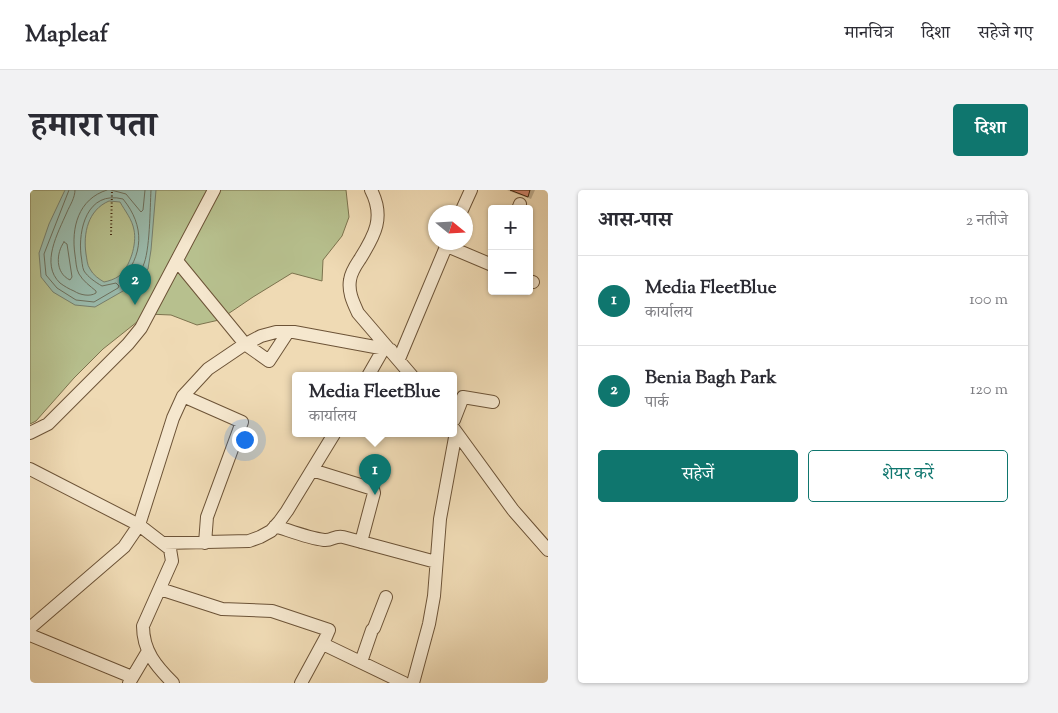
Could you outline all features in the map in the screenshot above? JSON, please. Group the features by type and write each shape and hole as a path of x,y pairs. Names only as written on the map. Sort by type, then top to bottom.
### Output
{"street":[{"path":"30,433 48,424 128,344 141,328 214,190"},
{"path":"371,190 376,199 377,227 371,242 352,272 349,290 358,313 408,372"},
{"path":"464,205 471,190"},
{"path":"372,372 391,352 445,250"},
{"path":"461,250 488,263"},
{"path":"177,261 245,344 269,360 288,332"},
{"path":"30,628 124,547 139,525 183,396 208,369 245,344 261,336 276,332 288,332 391,352"},
{"path":"183,396 242,422 207,517 205,543"},
{"path":"457,417 463,397 493,402"},
{"path":"457,431 514,510 548,550"},
{"path":"164,543 249,541 260,537 275,526 287,511 332,437"},
{"path":"413,683 429,624 444,491 452,437"},
{"path":"30,469 139,525 170,549 172,561 144,626 143,637 148,651 157,666 173,683"},
{"path":"312,470 373,489 374,493 361,542"},
{"path":"275,526 322,540 332,540 338,536 436,562"},
{"path":"160,589 222,609 265,610 329,630 301,683"},
{"path":"361,662 386,597"},
{"path":"30,635 130,680 148,651"},
{"path":"323,644 404,683"}],"path":[{"path":"111,235 112,190"}],"green space":[{"path":"30,190 346,190 349,217 342,236 323,260 322,281 292,273 219,320 197,325 171,315 147,314 103,349 36,421 30,424"}],"water":[{"path":"65,190 156,190 148,269 130,287 95,307 75,305 53,292 41,277 39,253 49,224","holes":["109,201 120,202 133,226 135,236 133,248 123,272 116,278 104,282 94,275 88,266 85,246 86,230 92,216 102,205"]}],"building":[{"path":"510,190 530,190 528,197"}],"place":[{"name":"Benia Bagh Park","path":"135,305"},
{"name":"Media FleetBlue","path":"375,495"}]}
